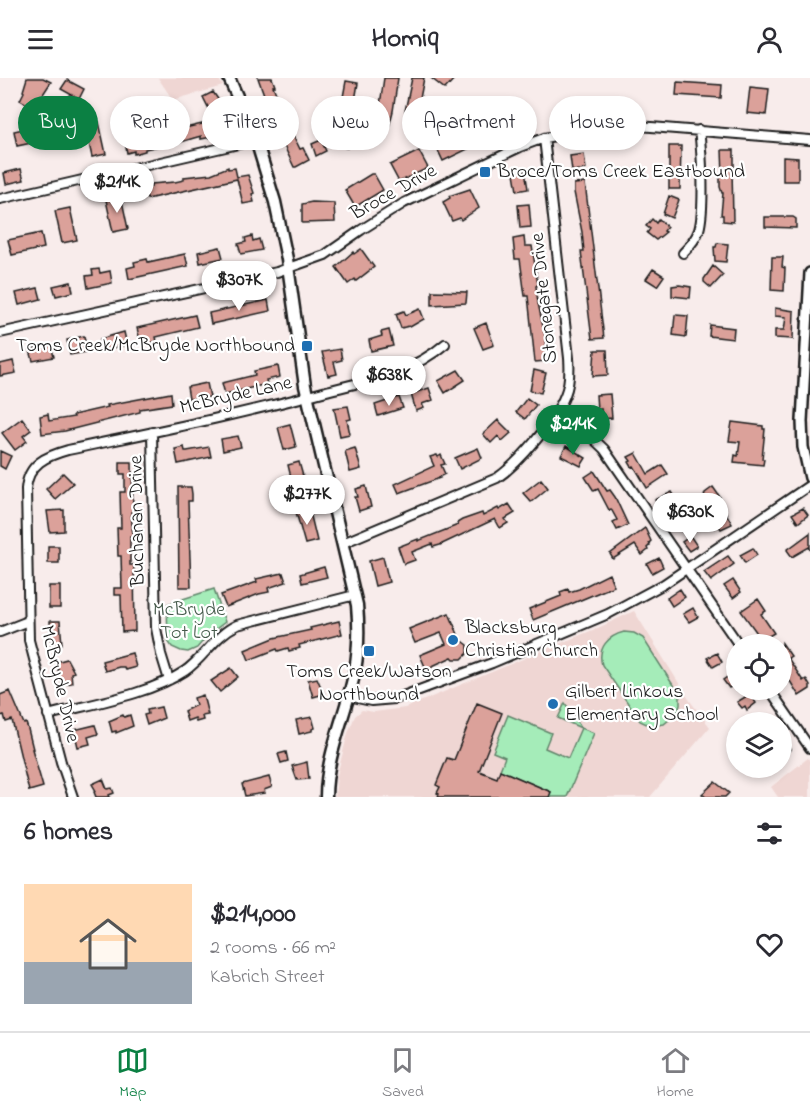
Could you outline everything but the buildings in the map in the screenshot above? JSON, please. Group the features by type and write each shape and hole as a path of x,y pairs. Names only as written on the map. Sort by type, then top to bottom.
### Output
{"main road":[{"path":"229,78 237,96"},
{"path":"259,150 276,202 308,397 355,595 358,623 358,650 330,762 326,797"}],"street":[{"name":"Broce Drive","path":"0,333 288,268 325,255 404,203 519,147 544,138 622,126 810,140"},
{"path":"683,253 696,238 700,228 699,130"},
{"name":"Stonegate Drive","path":"343,543 496,478 513,466 556,412 566,392 570,368 544,138"},
{"path":"0,199 213,150"},
{"path":"810,273 802,421 803,447 810,478"},
{"name":"McBryde Lane","path":"31,470 40,460 59,452 308,397 409,368 432,355 445,344"},
{"path":"556,412 583,429 604,448 731,634"},
{"name":"Buchanan Drive","path":"152,432 156,628 169,680"},
{"name":"McBryde Drive","path":"31,470 26,489 28,621 31,655 73,797"},
{"path":"348,696 371,701 387,700 429,688 618,609 687,569 810,485"},
{"path":"48,715 142,690 169,680 188,669 223,633 237,625 355,595"},
{"path":"0,632 28,621"},
{"path":"776,700 809,751"}],"shaded area":[{"path":"158,78 218,78 223,86 187,96 170,96"},
{"name":"Gilbert Linkous Elementary School","path":"634,611 690,701 710,727 650,797 335,797 337,775 348,733 355,716 362,710 374,712 405,708"},
{"path":"808,758 810,761 810,797 778,797 771,787 782,778 792,778 792,771"}],"green space":[{"name":"McBryde Tot Lot","path":"214,589 225,622 208,635 197,648 188,652 172,647 168,641 167,604"},
{"path":"624,632 634,633 643,638 680,696 677,713 664,724 651,726 640,721 602,665 601,653 605,644 613,636"},
{"path":"565,703 581,728 558,718"},
{"path":"508,715 551,733 545,748 568,758 581,728 594,733 567,797 549,797 551,792 500,770 505,757 493,752"}],"place":[{"name":"Broce/Toms Creek Eastbound","path":"485,172"},
{"name":"Toms Creek/McBryde Northbound","path":"307,346"},
{"name":"Blacksburg Christian Church","path":"453,640"},
{"name":"Toms Creek/Watson Northbound","path":"369,651"},
{"name":"Gilbert Linkous Elementary School","path":"553,704"}]}
